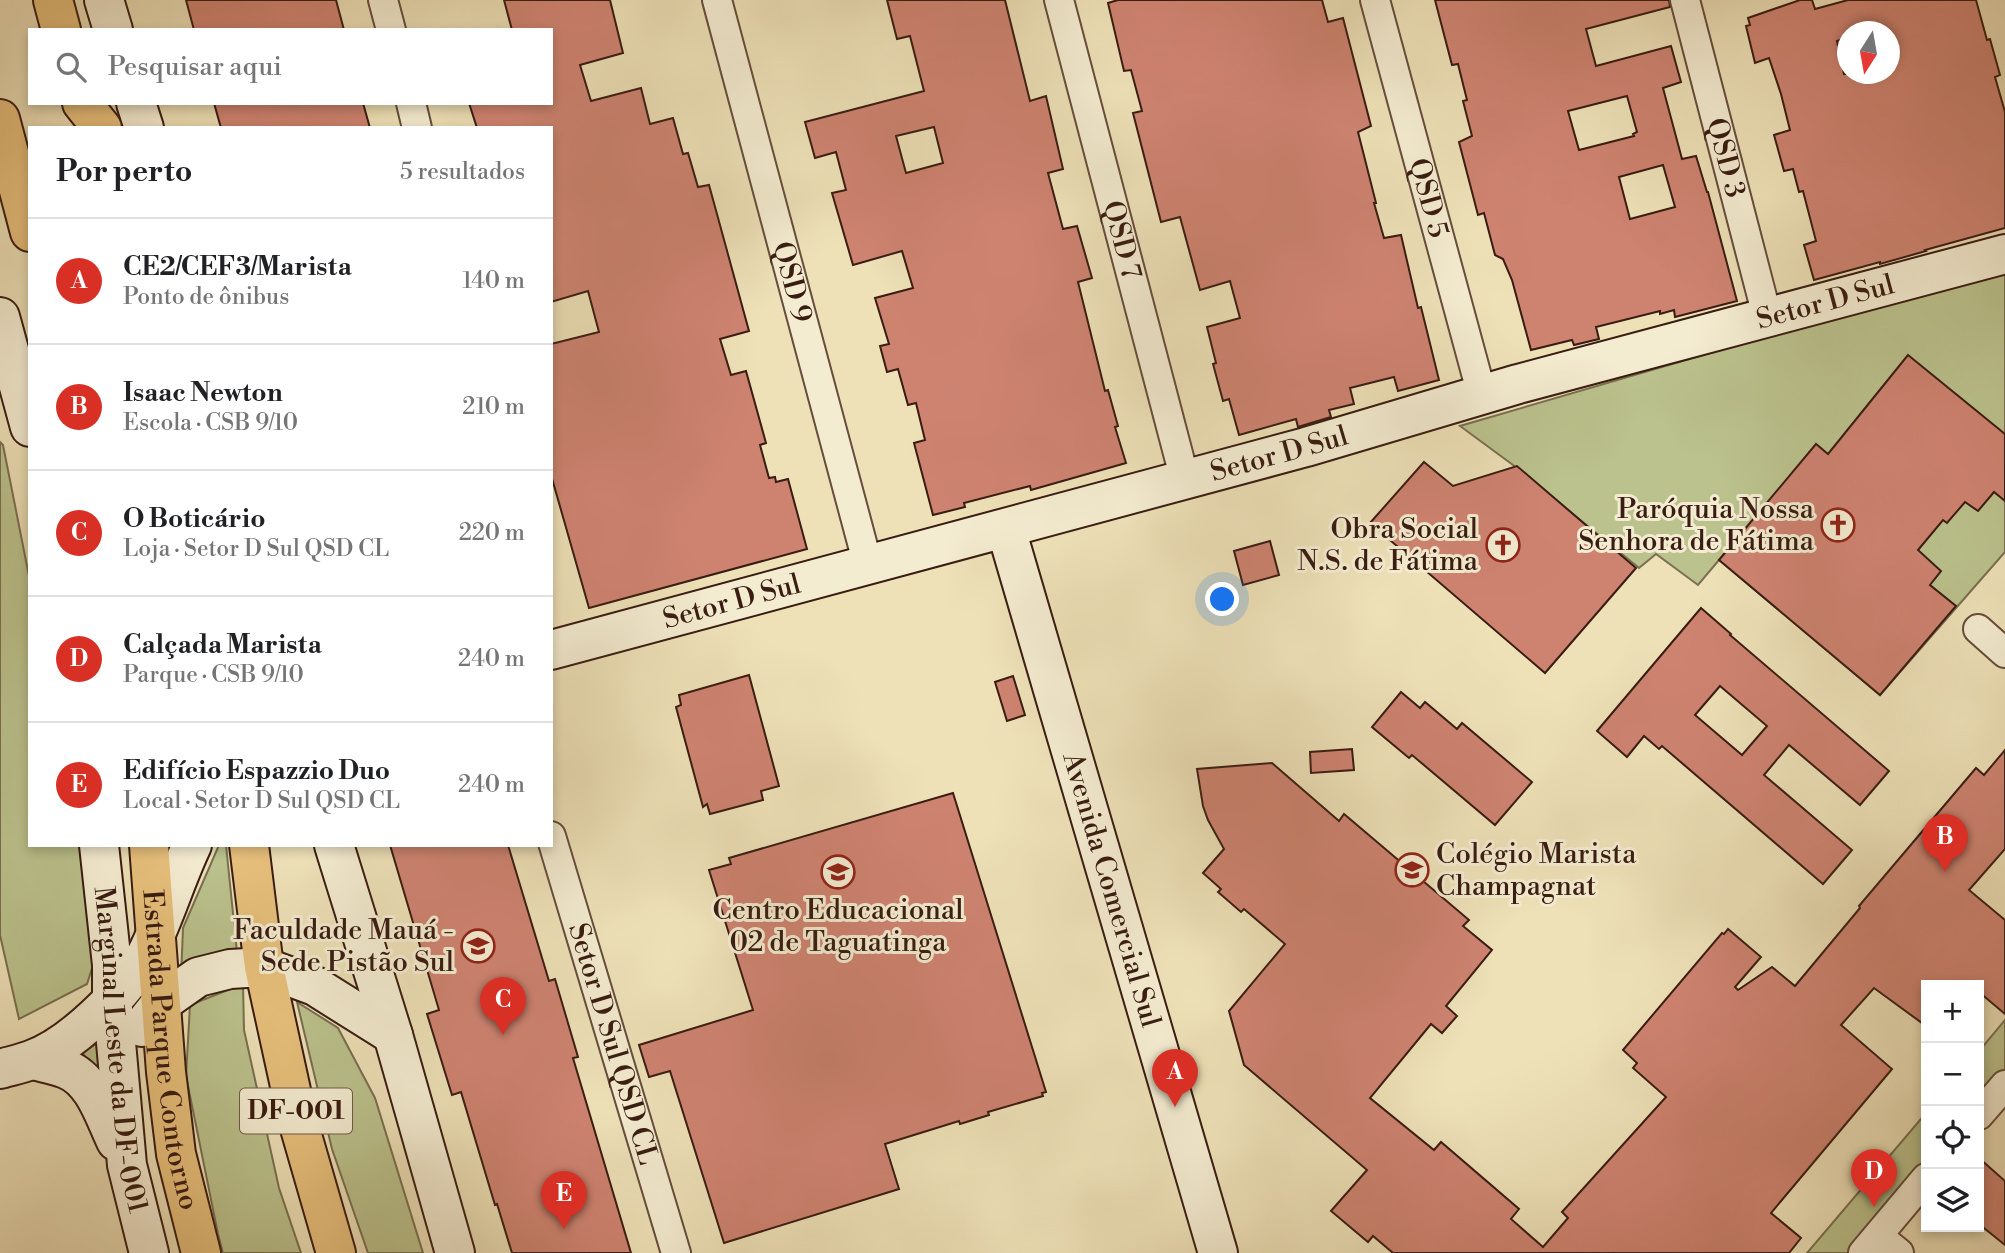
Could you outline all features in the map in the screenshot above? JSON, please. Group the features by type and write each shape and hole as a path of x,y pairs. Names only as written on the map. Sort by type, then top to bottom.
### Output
{"highway":[{"path":"53,0 60,28"},
{"path":"81,105 87,126"},
{"path":"83,105 100,126"},
{"path":"0,119 28,224"},
{"name":"Estrada Parque Contorno","path":"149,847 166,1072 176,1154 201,1253"},
{"name":"DF-001","path":"249,847 264,967 297,1118 336,1253"}],"main road":[{"path":"104,0 112,28"},
{"path":"137,105 143,126"},
{"name":"Setor D Sul","path":"553,647 1006,529 1767,316 2005,254"},
{"path":"0,317 18,409"},
{"name":"Avenida Comercial Sul","path":"1006,529 1218,1253"},
{"name":"Marginal Leste da DF-001","path":"99,847 127,1165 149,1253"},
{"path":"11,1058 74,1035 89,1023 112,981 165,847"},
{"path":"112,981 131,979 157,932 191,847"},
{"path":"335,847 393,1035 455,1253"},
{"path":"118,1062 161,1003 198,977 230,970 264,967 315,986 393,1035"},
{"path":"11,1058 68,1069 76,1074 98,1100 127,1165"}],"street":[{"path":"383,0 390,28"},
{"name":"QSD 9","path":"717,0 868,565"},
{"name":"QSD 7","path":"1059,0 1185,480"},
{"name":"QSD 5","path":"1375,0 1482,395"},
{"name":"QSD 3","path":"1685,0 1767,316"},
{"path":"411,105 417,126"},
{"path":"1978,629 2005,653"},
{"name":"Setor D Sul QSD CL","path":"553,843 676,1253"},
{"path":"1984,1109 2005,1085"},
{"path":"1880,1247 1921,1186"}],"green space":[{"path":"2005,267 2005,552 1880,695 1719,560 1698,585 1656,554 1639,568 1513,465 1460,426"},
{"path":"0,442 3,445 28,571 28,847 83,847 101,940 87,984 19,1019 0,935"},
{"path":"218,847 226,847 238,962 181,978 183,928"},
{"path":"243,984 244,1030 279,1188 301,1253 223,1253 218,1234 186,1076 190,1005"},
{"path":"297,1002 338,1028 375,1098 423,1253 368,1253 332,1149"},
{"path":"2005,1020 2005,1085 1984,1109 1984,1106 1984,1045"},
{"path":"107,1038 112,1101 82,1052"},
{"path":"1921,1119 1921,1184 1863,1253 1807,1253"}],"building":[{"path":"186,0 336,0 343,28 193,28"},
{"path":"504,0 610,0 623,53 580,65 591,101 641,88 650,124 673,118 683,154 688,153 698,187 709,185 749,331 720,339 731,375 746,371 766,443 760,445 769,478 775,477 776,482 788,479 807,549 589,608 553,482 553,344 599,332 588,291 553,301 553,126 476,126 470,105 553,105 553,28 511,28"},
{"path":"887,0 1005,0 1030,101 1046,96 1063,169 1048,173 1063,229 1077,226 1092,278 1078,282 1126,463 1031,490 1030,486 964,503 965,507 933,515 914,443 925,440 916,403 908,405 898,369 887,372 880,346 889,344 875,298 913,288 902,251 853,265 832,193 846,190 836,152 815,158 805,122 924,91 910,36 897,39","holes":["934,127 943,163 906,173 896,136"]},
{"path":"1118,0 1322,0 1328,22 1343,18 1371,126 1358,132 1374,203 1384,238 1401,235 1439,380 1398,391 1394,377 1350,388 1354,404 1329,410 1331,417 1298,427 1296,419 1239,435 1229,399 1223,401 1207,327 1240,318 1230,281 1200,290 1180,217 1161,222 1133,113 1142,111 1131,70 1124,71 1108,3"},
{"path":"1435,0 1669,0 1670,7 1586,29 1596,66 1671,46 1681,82 1663,88 1682,159 1696,156 1737,301 1675,317 1674,310 1660,314 1660,311 1596,327 1599,339 1574,345 1572,340 1531,350 1512,280 1503,259 1495,255 1484,213 1478,215 1459,142 1472,136 1463,101 1467,100 1458,64 1452,65","holes":["1627,96 1637,132 1634,136 1579,150 1568,111","1663,165 1675,207 1630,219 1619,177"]},
{"path":"1800,0 1812,0 1815,9 1848,0 1976,0 2000,75 1995,77 2005,112 2005,228 1814,280 1804,245 1816,241 1803,191 1799,192 1793,169 1784,171 1774,135 1790,130 1781,94 1769,58 1755,63 1746,26 1750,25 1748,18"},
{"path":"215,105 364,105 369,126 220,126"},
{"name":"Paróquia Nossa Senhora de Fátima","path":"1908,355 2005,434 2005,501 1994,492 1978,511 1965,502 1947,523 1943,520 1918,550 1941,571 1930,585 1956,606 1880,695 1719,560 1816,444 1828,454"},
{"name":"Obra Social N.S. de Fátima","path":"1424,462 1453,486 1517,466 1636,568 1545,673 1370,523"},
{"path":"1270,541 1279,575 1243,585 1234,551"},
{"path":"1701,608 1889,771 1860,805 1789,745 1764,775 1852,850 1823,884 1662,746 1659,749 1644,736 1627,757 1597,731","holes":["1720,686 1767,726 1742,755 1695,715"]},
{"path":"749,675 779,786 761,791 763,800 710,814 707,804 703,807 676,707 681,705 679,695"},
{"path":"1013,676 1025,715 1007,721 995,682"},
{"path":"1401,692 1420,708 1425,702 1457,729 1462,723 1532,782 1495,825 1412,755 1409,758 1372,727"},
{"path":"1352,749 1354,770 1311,773 1310,752"},
{"path":"2005,750 2005,849 1969,890 2005,920 2005,1014 1984,996 1984,980 1921,980 1921,1022 1874,988 1841,1025 1892,1069 1771,1213 1801,1238 1789,1253 1393,1253 1373,1236 1368,1242 1331,1211 1367,1170 1244,1065 1229,1011 1285,944 1244,909 1241,912 1218,892 1221,889 1203,873 1224,849 1203,806 1197,769 1272,763 1339,821 1344,814 1469,920 1463,926 1492,950 1446,1006 1457,1016 1442,1033 1431,1024 1370,1098 1434,1150 1441,1142 1519,1209 1511,1219 1543,1247 1568,1218 1562,1212 1666,1097 1633,1068 1637,1063 1623,1050 1722,933 1728,929 1761,957 1735,987 1738,990 1772,967 1795,986 1976,768 1984,775"},
{"path":"953,793 1046,1092 1042,1093 1043,1096 988,1112 989,1115 960,1124 959,1121 885,1144 899,1189 724,1243 670,1071 649,1077 639,1045 753,1010 709,870 731,864 729,858"},
{"path":"391,847 509,847 549,981 555,979 578,1057 573,1058 631,1253 512,1253 461,1092 452,1095 427,1014 439,1010"},
{"path":"1984,1162 2005,1181 2005,1245 1984,1228"}],"place":[{"name":"Paróquia Nossa Senhora de Fátima","path":"1838,525"},
{"name":"Obra Social N.S. de Fátima","path":"1503,545"},
{"name":"Colégio Marista Champagnat","path":"1412,870"},
{"name":"Centro Educacional 02 de Taguatinga","path":"838,872"},
{"name":"Isaac Newton","path":"1945,872"},
{"name":"Faculdade Mauá - Sede Pistão Sul","path":"478,946"},
{"name":"O Boticário","path":"503,1035"},
{"name":"CE2/CEF3/Marista","path":"1175,1107"},
{"name":"Calçada Marista","path":"1874,1207"},
{"name":"Edifício Espazzio Duo","path":"564,1229"}]}
